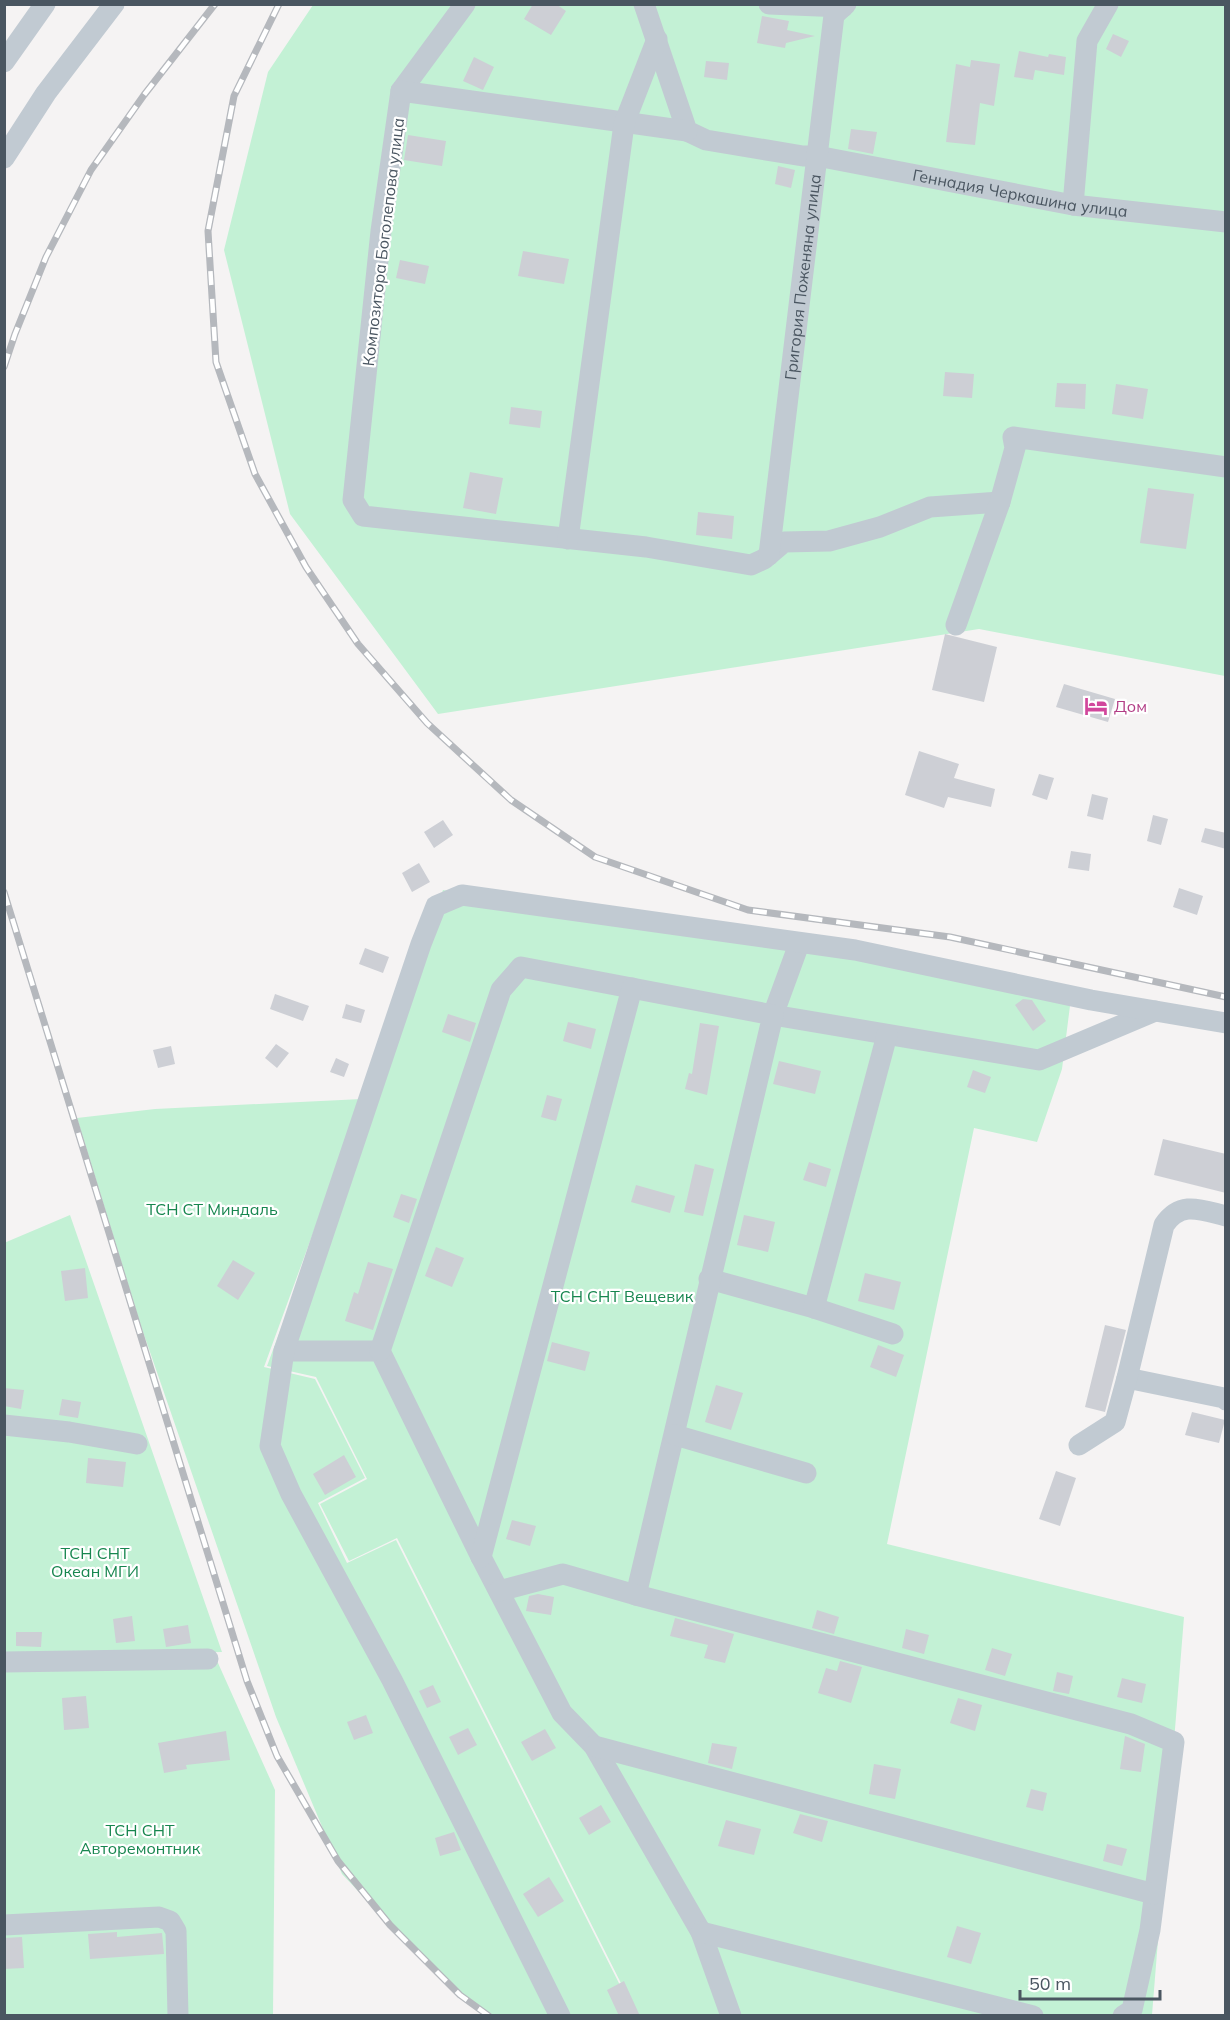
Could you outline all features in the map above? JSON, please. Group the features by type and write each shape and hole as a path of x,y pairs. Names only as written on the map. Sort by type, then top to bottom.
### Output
{"street":[{"path":"4,62 45,4"},
{"path":"4,158 46,93 114,4"},
{"name":"Композитора Боголепова улица","path":"465,4 401,91 381,231 353,500 363,516 567,538"},
{"path":"644,4 687,131"},
{"path":"769,4 844,6"},
{"path":"1073,205 1087,41 1108,4"},
{"name":"Григория Поженяна улица","path":"769,555 834,15 844,6"},
{"path":"657,39 624,124 567,538 646,547 751,565 769,555 784,542 829,541 880,527 930,507 1000,502"},
{"name":"Геннадия Черкашина улица","path":"401,91 687,131 706,140 803,156 817,156 1073,205 1226,222"},
{"path":"956,625 1000,502 1015,448 1013,437 1226,467"},
{"path":"560,2016 392,1680 291,1494 270,1446 284,1351 421,944 436,906 462,895 799,944 855,950 1091,1000 1226,1023"},
{"path":"636,1595 773,1015 799,944"},
{"path":"731,2016 701,1932 594,1746 562,1713 481,1557 380,1352 501,990 521,967 773,1015 1039,1060 1155,1011"},
{"path":"481,1557 632,988"},
{"path":"814,1308 887,1035"},
{"path":"1079,1445 1114,1422 1128,1378 1164,1225 1169,1217 1177,1211 1187,1209 1226,1216"},
{"path":"709,1279 814,1308 893,1334"},
{"path":"284,1351 380,1352"},
{"path":"1128,1378 1226,1400"},
{"path":"4,1425 69,1432 137,1444"},
{"path":"675,1436 806,1473"},
{"path":"499,1591 563,1574 1131,1724 1174,1742 1150,1930 1132,2010 1124,2016"},
{"path":"4,1662 208,1659"},
{"path":"594,1746 1154,1894"},
{"path":"4,1925 159,1917 170,1921 176,1930 178,2016"},
{"path":"701,1932 1033,2016"}],"green space":[{"path":"313,5 1225,5 1225,676 979,629 438,714 290,514 224,250 268,72"},
{"name":"ТСН СНТ Вещевик","path":"443,890 1072,990 1062,1069 1037,1142 974,1128 887,1544 1184,1617 1152,2015 637,2015 397,1538 349,1561 320,1504 367,1479 316,1377 267,1366"},
{"name":"ТСН СТ Миндаль","path":"362,1099 264,1367 315,1379 365,1478 318,1503 347,1563 396,1540 635,2015 484,2015 447,1985 342,1874 276,1717 141,1326 77,1118 155,1109"},
{"name":"ТСН СНТ Океан МГИ","path":"70,1215 222,1652 5,1656 4,1243"},
{"name":"ТСН СНТ Авторемонтник","path":"218,1663 275,1790 273,2015 5,2015 4,1667"}],"building":[{"path":"533,4 556,4 566,11 551,35 524,19"},
{"path":"762,16 789,21 787,30 815,36 786,43 785,48 757,43"},
{"path":"1113,34 1129,41 1121,57 1106,49"},
{"path":"1019,51 1048,57 1049,54 1066,57 1064,75 1035,70 1033,80 1014,77"},
{"path":"474,57 494,67 483,90 463,81"},
{"path":"971,60 1000,64 994,106 980,103 975,145 946,142 956,64 970,67"},
{"path":"706,61 729,63 727,80 704,77"},
{"path":"851,129 877,132 873,154 848,149"},
{"path":"408,135 446,141 442,166 404,160"},
{"path":"778,166 795,170 791,188 775,184"},
{"path":"523,251 569,259 564,284 518,276"},
{"path":"400,260 429,266 425,284 396,278"},
{"path":"945,372 974,374 972,398 943,396"},
{"path":"1057,383 1086,384 1085,409 1055,407"},
{"path":"1116,384 1148,389 1143,419 1112,414"},
{"path":"511,407 542,411 540,428 509,424"},
{"path":"470,472 503,478 496,514 463,508"},
{"path":"1148,488 1194,494 1186,549 1140,543"},
{"path":"698,512 734,516 732,539 696,535"},
{"path":"945,634 997,647 984,702 932,690"},
{"path":"1064,684 1115,699 1108,722 1056,707"},
{"path":"919,751 959,764 954,778 995,789 991,807 948,797 944,808 905,795"},
{"path":"1039,774 1054,778 1047,800 1032,795"},
{"path":"1092,794 1108,798 1103,820 1087,816"},
{"path":"1153,815 1168,819 1161,845 1147,841"},
{"path":"443,820 453,835 434,848 424,832"},
{"path":"1205,828 1226,833 1226,849 1201,842"},
{"path":"1071,851 1091,854 1089,871 1068,868"},
{"path":"419,863 430,882 412,892 402,873"},
{"path":"1179,888 1203,896 1197,915 1173,907"},
{"path":"365,948 389,957 383,973 359,964"},
{"path":"275,994 309,1006 303,1021 270,1009"},
{"path":"1023,999 1032,1000 1046,1021 1033,1031 1015,1005"},
{"path":"346,1004 365,1010 361,1023 342,1018"},
{"path":"448,1014 476,1023 470,1042 442,1032"},
{"path":"568,1022 596,1029 591,1049 563,1041"},
{"path":"700,1023 719,1026 707,1095 685,1089 689,1073 692,1074"},
{"path":"276,1044 289,1053 277,1068 265,1058"},
{"path":"171,1046 175,1064 158,1068 153,1050"},
{"path":"336,1058 349,1064 344,1077 330,1072"},
{"path":"779,1061 821,1071 815,1094 773,1084"},
{"path":"973,1070 991,1077 985,1093 967,1087"},
{"path":"547,1095 562,1099 556,1121 541,1117"},
{"path":"1163,1139 1226,1154 1226,1193 1154,1175"},
{"path":"809,1162 831,1169 826,1187 803,1180"},
{"path":"695,1164 714,1169 703,1216 684,1212"},
{"path":"636,1185 675,1196 670,1213 631,1202"},
{"path":"401,1194 417,1199 409,1223 393,1217"},
{"path":"744,1215 775,1222 768,1252 737,1245"},
{"path":"436,1247 464,1258 452,1287 425,1276"},
{"path":"233,1260 255,1273 238,1300 217,1286"},
{"path":"368,1262 393,1269 373,1330 345,1321 354,1292 358,1294"},
{"path":"85,1268 88,1298 65,1301 61,1271"},
{"path":"865,1273 901,1282 894,1310 858,1301"},
{"path":"1105,1325 1126,1330 1105,1412 1085,1407"},
{"path":"552,1342 590,1352 585,1371 547,1361"},
{"path":"878,1345 904,1355 896,1377 870,1367"},
{"path":"716,1385 743,1393 731,1430 705,1422"},
{"path":"4,1388 24,1390 21,1409 4,1406"},
{"path":"62,1399 81,1402 78,1418 59,1415"},
{"path":"1192,1412 1225,1420 1219,1443 1185,1435"},
{"path":"344,1455 356,1477 325,1495 313,1474"},
{"path":"88,1458 126,1462 123,1487 86,1483"},
{"path":"1056,1471 1076,1478 1060,1526 1039,1519"},
{"path":"512,1520 536,1526 530,1546 506,1539"},
{"path":"538,1594 554,1597 551,1615 526,1611 529,1596"},
{"path":"817,1610 839,1617 834,1634 812,1628"},
{"path":"132,1616 135,1641 116,1643 113,1619"},
{"path":"675,1618 734,1634 725,1663 704,1658 708,1645 670,1636"},
{"path":"188,1625 191,1643 166,1647 163,1629"},
{"path":"906,1629 929,1635 924,1654 902,1648"},
{"path":"16,1632 42,1632 41,1647 16,1646"},
{"path":"992,1648 1012,1654 1005,1676 985,1670"},
{"path":"840,1661 862,1667 851,1703 818,1693 826,1668 837,1671"},
{"path":"1057,1672 1073,1676 1069,1694 1053,1691"},
{"path":"1122,1678 1146,1684 1142,1703 1117,1697"},
{"path":"433,1685 441,1702 427,1708 419,1691"},
{"path":"86,1696 89,1728 64,1730 62,1698"},
{"path":"958,1698 982,1705 975,1731 950,1723"},
{"path":"366,1715 373,1733 354,1740 347,1722"},
{"path":"468,1728 477,1745 458,1755 449,1737"},
{"path":"545,1729 556,1748 532,1761 521,1742"},
{"path":"226,1731 230,1760 186,1765 187,1769 164,1773 158,1743"},
{"path":"1125,1736 1145,1744 1141,1772 1120,1769"},
{"path":"712,1743 737,1747 732,1769 708,1763"},
{"path":"874,1764 901,1769 895,1799 869,1794"},
{"path":"1031,1789 1047,1793 1043,1811 1026,1807"},
{"path":"601,1805 611,1822 589,1835 579,1818"},
{"path":"800,1814 828,1821 822,1842 793,1833"},
{"path":"726,1820 761,1829 754,1855 718,1846"},
{"path":"454,1832 461,1850 440,1856 435,1838"},
{"path":"1107,1844 1127,1849 1122,1866 1103,1861"},
{"path":"549,1877 564,1901 538,1917 523,1894"},
{"path":"957,1926 981,1933 971,1964 947,1957"},
{"path":"117,1932 117,1937 162,1933 164,1954 90,1959 88,1934"},
{"path":"22,1937 24,1968 4,1969 4,1938"},
{"path":"624,1981 640,2016 619,2016 607,1990"}],"railway":[{"path":"4,367 46,257 91,170 144,95 215,4"},
{"path":"279,4 234,96 208,231 216,362 255,474 306,567 358,644 427,723 511,800 595,857 748,910 950,937 1226,997"},
{"path":"4,892 247,1681 277,1756 338,1861 390,1925 460,1995 489,2016"}],"place":[{"name":"Дом","path":"1096,706"}]}
